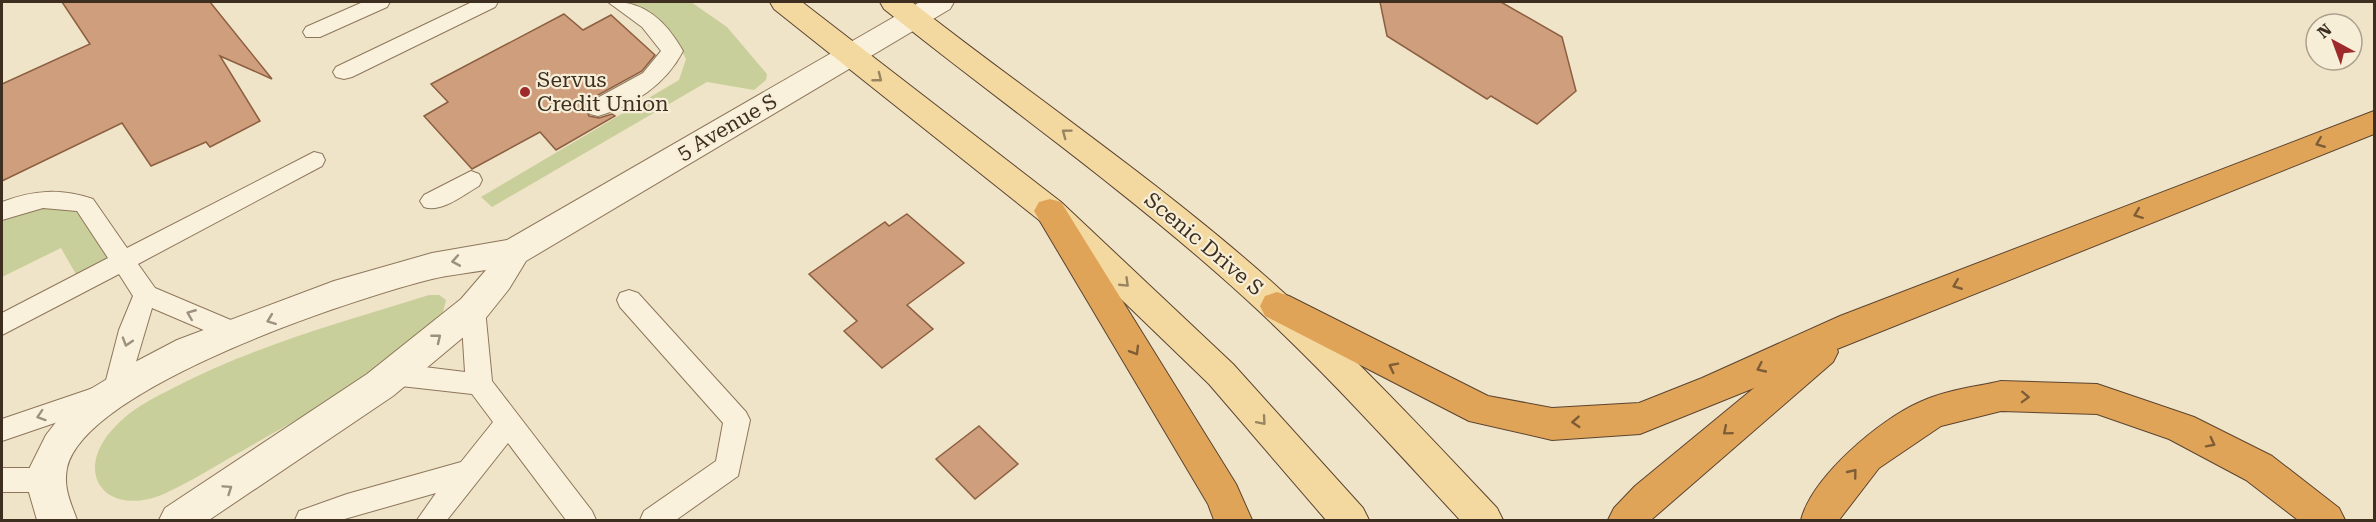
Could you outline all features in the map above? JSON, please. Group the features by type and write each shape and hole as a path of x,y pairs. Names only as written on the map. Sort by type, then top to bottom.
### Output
{"highway":[{"path":"1277,306 1482,410 1552,424 1640,418 1715,389 1852,326 2374,122"},
{"path":"1050,211 1223,496 1233,520"},
{"path":"1627,520 1648,498 1852,326"},
{"path":"1820,520 1823,511 1866,457 1931,413 2001,396 2097,399 2181,428 2259,468 2326,520"}],"main road":[{"path":"784,2 1050,211 1221,374 1350,520"},
{"name":"Scenic Drive S","path":"916,7 1277,306 1484,520"}],"street":[{"name":"5 Avenue S","path":"514,252 849,55 916,7"},
{"path":"178,520 261,467 392,374 473,309 497,280 514,252"},
{"path":"57,520 53,514 48,480 49,467 72,427 87,410 116,391 189,350 334,295 432,266 514,252"}],"lane":[{"path":"313,32 351,7 380,2"},
{"path":"344,72 488,2"},
{"path":"598,108 650,80 667,64 672,51 666,39 651,24 618,2"},
{"path":"2,325 314,160"},
{"path":"432,201 471,180"},
{"path":"2,211 52,197 85,205 146,295 237,333"},
{"path":"2,430 116,391 124,352 135,318 146,295"},
{"path":"629,300 738,420 728,468 654,520"},
{"path":"473,309 479,384 582,520"},
{"path":"392,374 479,384"},
{"path":"431,520 508,423"},
{"path":"309,520 347,506 468,472"},
{"path":"2,480 48,480"}],"green space":[{"path":"621,2 691,2 727,27 767,74 766,80 754,90 707,82 492,207 481,197 679,80 686,59 681,50 659,25"},
{"path":"69,199 122,260 81,283 61,248 2,277 2,211 27,202"},
{"path":"429,295 439,295 446,300 443,312 361,379 293,422 166,493 144,500 125,500 110,495 100,485 95,472 97,456 106,438 123,419 147,402 203,373 266,347"}],"building":[{"path":"62,2 210,2 272,79 220,56 260,121 210,147 206,142 151,166 122,123 2,181 2,84 90,44"},
{"path":"1380,2 1501,2 1562,37 1576,91 1537,124 1491,96 1487,99 1387,36"},
{"name":"Servus Credit Union","path":"564,14 583,30 611,15 655,55 642,71 589,100 585,107 589,116 599,118 612,114 615,116 556,150 540,132 472,169 424,116 448,102 431,84"},
{"path":"907,214 964,263 907,305 933,329 882,368 844,331 857,321 809,274 885,222 889,226"},
{"path":"979,426 1018,464 975,499 936,459"}],"place":[{"name":"Servus Credit Union","path":"525,92"}]}
